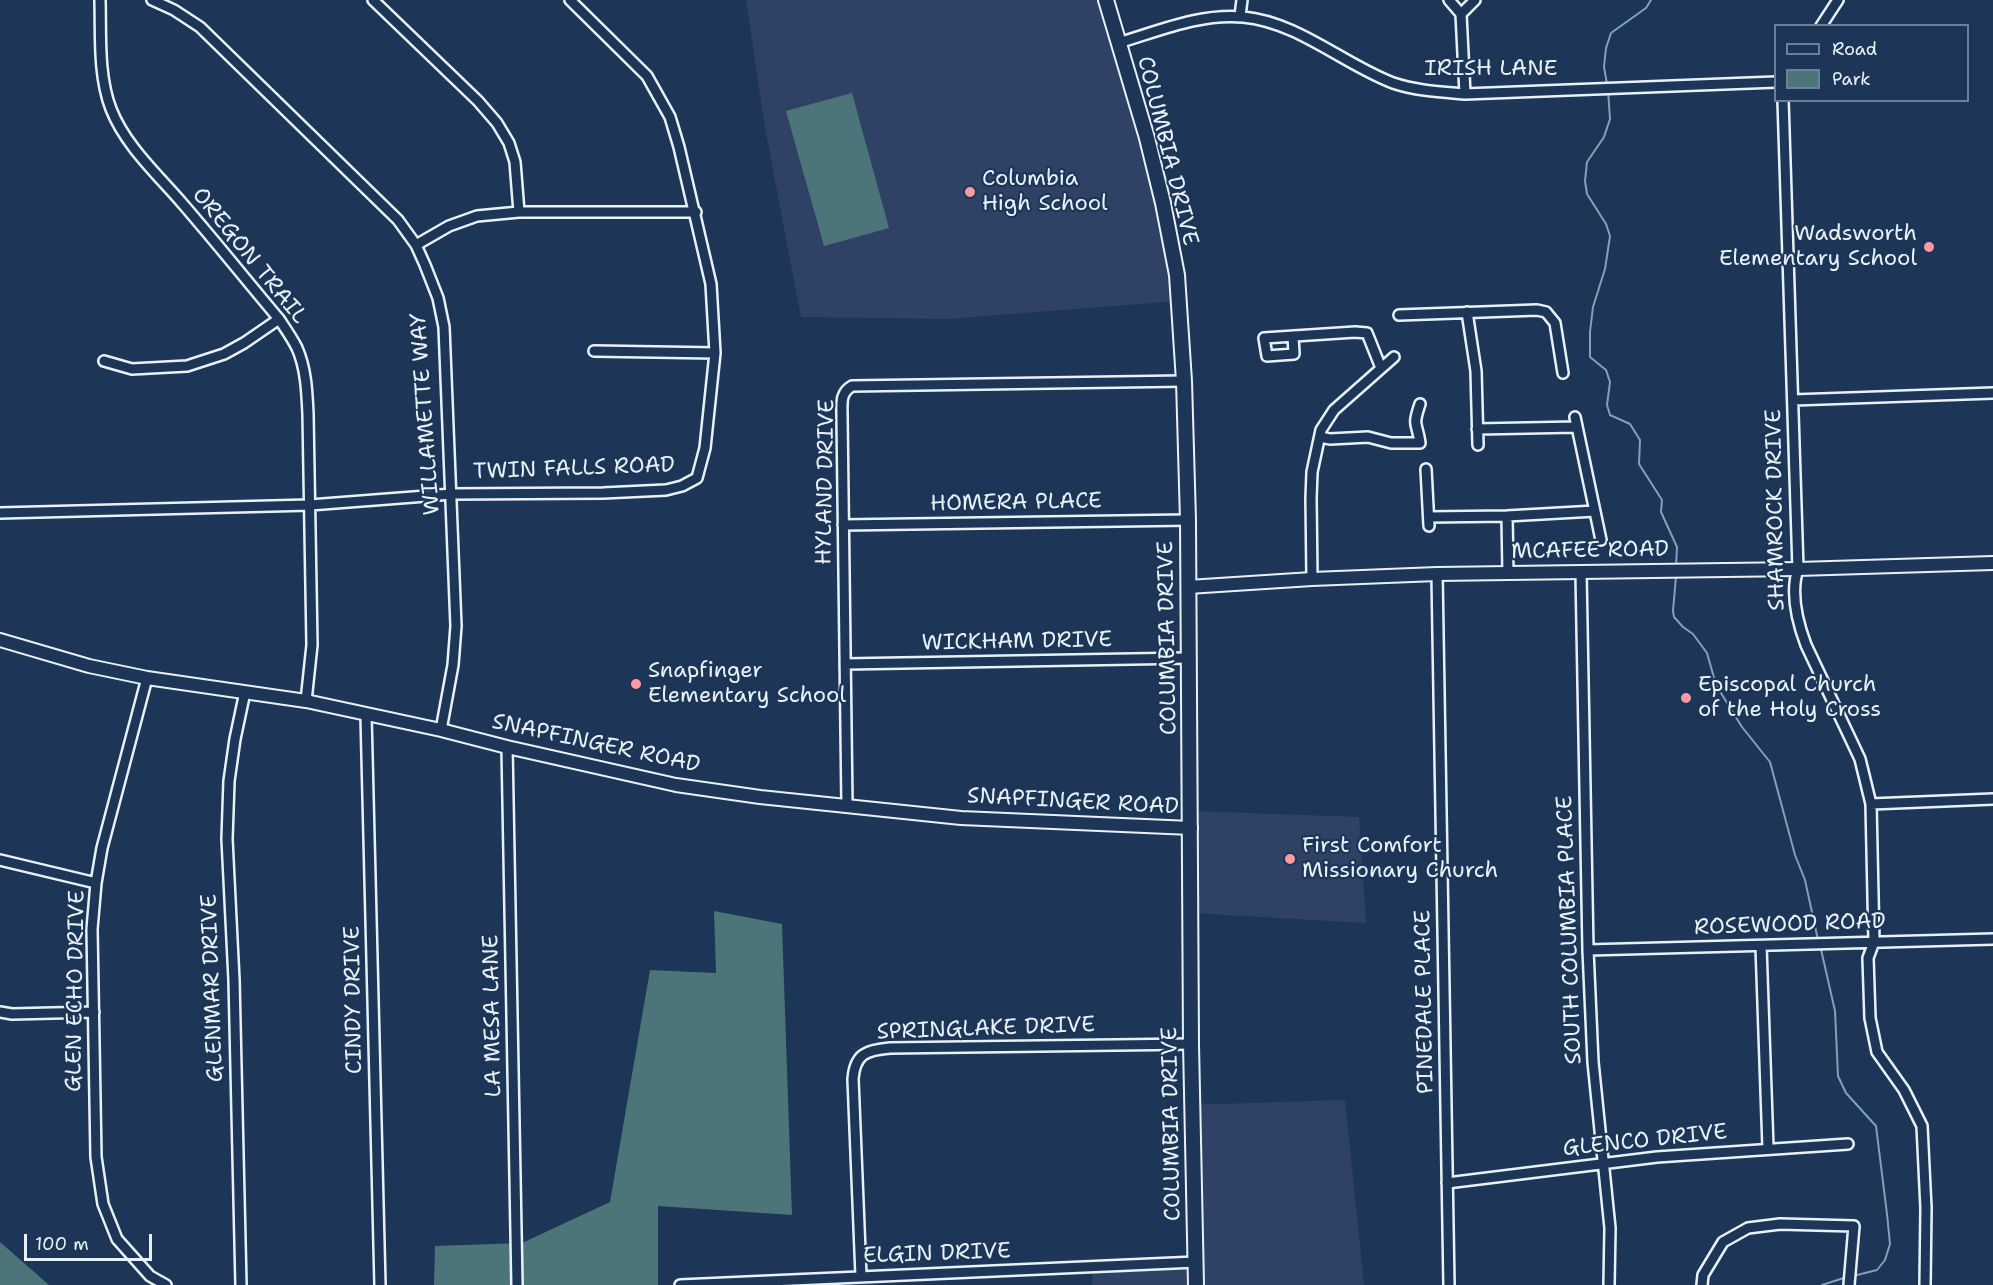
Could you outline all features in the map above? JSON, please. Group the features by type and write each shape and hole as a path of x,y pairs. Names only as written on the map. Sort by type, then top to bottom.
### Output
{"main road":[{"name":"COLUMBIA DRIVE","path":"1106,0 1147,138 1163,202 1177,275 1184,381 1188,520 1191,1044 1197,1285"}],"street":[{"name":"OREGON TRAIL","path":"100,0 101,52 105,87 119,126 148,164 279,319 296,346 304,370 308,414 312,645 306,701"},
{"name":"WILLAMETTE WAY","path":"152,0 174,10 200,27 398,220 416,245 438,298 444,327 456,626 453,665 441,730"},
{"path":"373,0 478,101 497,123 509,143 516,162 519,212"},
{"name":"TWIN FALLS ROAD","path":"0,513 310,505 452,494 603,493 666,490 682,486 697,478 702,461 715,353 711,284 680,147 670,117 647,76 570,0"},
{"path":"1240,16 1242,0"},
{"path":"1449,0 1461,14 1465,94"},
{"path":"1461,14 1475,0"},
{"path":"1822,24 1835,1"},
{"name":"IRISH LANE","path":"1118,43 1192,20 1217,16 1240,16 1255,18 1290,30 1392,82 1412,88 1465,94 1774,82"},
{"name":"SHAMROCK DRIVE","path":"1783,102 1798,569 1794,582 1798,626 1860,759 1871,804 1874,942 1868,958 1870,1018 1877,1052 1904,1090 1922,1126 1926,1208 1925,1285"},
{"path":"416,245 449,226 477,216 519,212 696,212"},
{"path":"1399,315 1537,310 1546,312 1555,322 1563,373"},
{"path":"1467,312 1476,371 1478,445"},
{"path":"104,361 132,369 186,366 224,354 279,319"},
{"path":"1293,336 1367,333 1382,368"},
{"path":"594,351 715,353"},
{"path":"1312,579 1312,472 1321,430 1334,410 1394,357"},
{"name":"HYLAND DRIVE","path":"847,806 842,396 846,389 852,386 1184,381"},
{"path":"1793,400 1993,393"},
{"path":"1320,437 1330,439 1368,437 1391,443 1420,443 1415,427 1420,404"},
{"path":"1477,429 1576,422 1601,540"},
{"path":"1426,469 1429,521 1595,511"},
{"path":"1507,516 1508,573"},
{"name":"HOMERA PLACE","path":"843,525 1188,520"},
{"name":"MCAFEE ROAD","path":"1188,587 1437,574 1798,569 1993,563"},
{"name":"SOUTH COLUMBIA PLACE","path":"1581,573 1588,950 1593,1062 1610,1228 1610,1285"},
{"name":"PINEDALE PLACE","path":"1437,574 1449,1285"},
{"name":"SNAPFINGER ROAD","path":"0,640 89,666 147,678 306,701 676,785 760,797 961,818 1191,828"},
{"name":"WICKHAM DRIVE","path":"845,664 1190,658"},
{"name":"GLEN ECHO DRIVE","path":"147,678 105,838 96,883 92,928 96,1157 103,1204 117,1239 150,1276 166,1285"},
{"name":"GLENMAR DRIVE","path":"241,1285 234,980 227,838 229,781 234,738 245,692"},
{"name":"CINDY DRIVE","path":"366,715 380,1285"},
{"name":"LA MESA LANE","path":"507,747 517,1285"},
{"path":"1871,804 1993,799"},
{"path":"0,860 96,883"},
{"name":"ROSEWOOD ROAD","path":"1588,950 1993,939"},
{"path":"1761,946 1768,1148"},
{"path":"0,1012 12,1014 94,1012"},
{"name":"SPRINGLAKE DRIVE","path":"861,1276 853,1079 857,1061 866,1052 890,1048 1191,1044"},
{"name":"GLENCO DRIVE","path":"1447,1183 1605,1163 1768,1148 1848,1144"},
{"path":"1702,1285 1703,1275 1723,1242 1748,1228 1780,1224 1854,1226 1849,1285"},
{"name":"ELGIN DRIVE","path":"680,1285 1196,1262"}],"shaded area":[{"name":"Columbia High School","path":"746,0 1114,0 1155,135 1178,301 948,319 801,317 765,128"},
{"path":"1191,811 1359,817 1366,923 1191,913"},
{"path":"1345,1100 1364,1285 1092,1285 1094,1261 1194,1258 1188,1105"}],"green space":[{"path":"852,93 889,228 824,246 786,111"},
{"path":"714,911 782,924 792,1215 658,1206 658,1285 434,1285 435,1246 522,1243 610,1202 650,970 716,973"},
{"path":"0,1242 49,1285 0,1285"}],"waterway":[{"path":"1607,84 1604,67 1606,48 1611,33 1646,8 1651,0"},
{"path":"1608,90 1610,119 1604,137 1587,162 1585,181 1587,194 1606,224 1610,236 1605,269 1593,307 1590,357 1606,370 1610,382 1607,405 1610,415 1630,424 1640,440 1639,464 1662,500 1661,512 1677,547 1676,567"},
{"path":"1676,576 1674,617 1693,634 1707,653 1716,685 1742,727 1770,762 1795,855 1805,880 1818,940"},
{"path":"1820,945 1835,1011 1838,1076 1846,1093 1876,1126 1890,1244 1885,1260 1877,1270 1853,1276"},
{"path":"1822,1285 1847,1277"}],"place":[{"name":"Columbia High School","path":"970,192"},
{"name":"Wadsworth Elementary School","path":"1929,247"},
{"name":"Snapfinger Elementary School","path":"636,684"},
{"name":"Episcopal Church of the Holy Cross","path":"1686,698"},
{"name":"First Comfort Missionary Church","path":"1290,859"}]}
